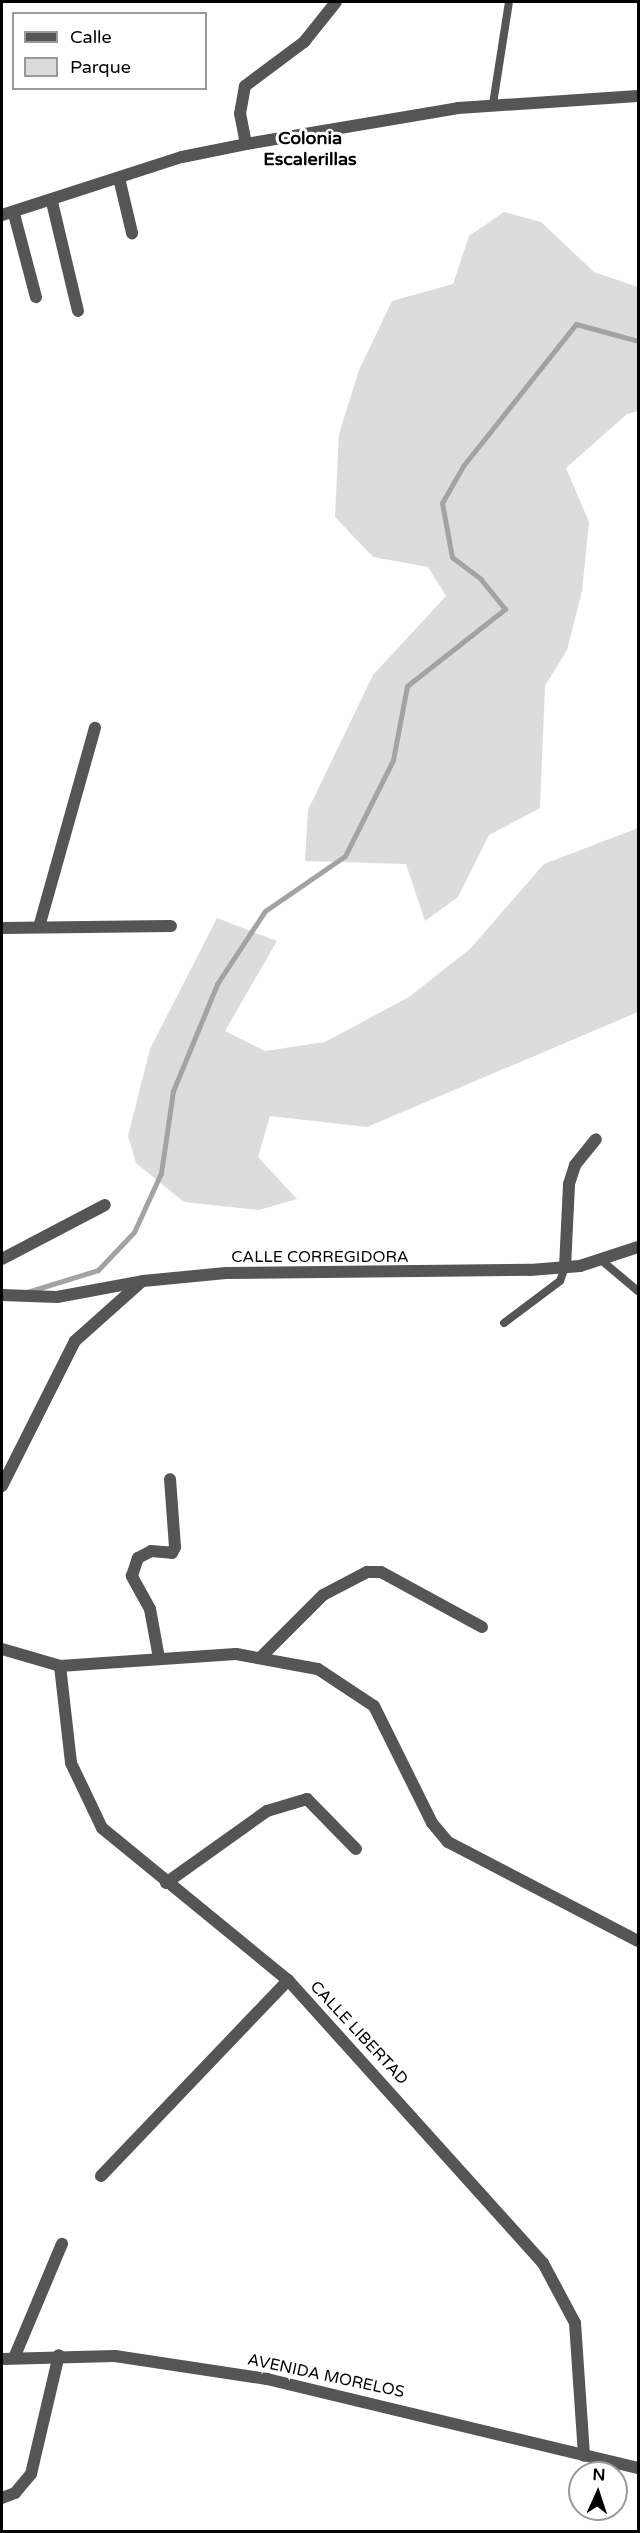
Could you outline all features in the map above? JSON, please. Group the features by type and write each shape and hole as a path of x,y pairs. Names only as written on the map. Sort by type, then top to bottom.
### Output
{"street":[{"path":"246,144 240,114 245,86 304,42 336,2"},
{"path":"36,297 8,215 182,157 246,144 493,104 639,96"},
{"path":"119,178 132,233"},
{"path":"52,202 78,311"},
{"path":"39,927 95,728"},
{"path":"2,928 171,926"},
{"path":"565,1267 569,1184 574,1165 596,1139"},
{"path":"2,1259 105,1205"},
{"name":"CALLE CORREGIDORA","path":"2,1296 28,1299 142,1281 226,1273 565,1267 601,1260 639,1247"},
{"path":"2,1486 75,1341 142,1281"},
{"path":"159,1658 150,1609 132,1576 138,1558 151,1551 172,1553 176,1547 170,1479"},
{"path":"262,1656 323,1595 367,1572 381,1572 482,1627"},
{"path":"2,1649 60,1666 159,1658 262,1656 318,1669 374,1706 432,1823 448,1842 639,1941"},
{"name":"CALLE LIBERTAD","path":"60,1666 71,1763 89,1810 122,1848 288,1980 519,2230 561,2291 581,2356 584,2456"},
{"path":"166,1883 267,1811 307,1799 357,1849"},
{"path":"101,2176 288,1980"},
{"path":"8,2359 62,2244"},
{"path":"2,2498 15,2493 32,2474 59,2355"},
{"name":"AVENIDA MORELOS","path":"8,2359 59,2355 115,2356 267,2379 639,2468"}],"lane":[{"path":"493,104 509,2"},
{"path":"601,1260 639,1291"},
{"path":"504,1323 560,1281 565,1267"}],"green space":[{"path":"504,212 541,222 594,272 638,287 638,411 627,414 566,468 589,522 582,591 567,650 545,686 540,808 489,835 458,897 425,921 406,864 305,861 308,810 373,675 446,596 428,567 373,557 335,517 339,434 359,370 392,301 453,284 469,236"},
{"path":"638,828 638,1012 367,1127 270,1116 258,1157 297,1199 259,1210 184,1202 136,1163 128,1136 150,1049 217,918 277,941 225,1031 265,1051 325,1042 409,997 470,949 544,864"}],"waterway":[{"path":"27,1292 98,1270 134,1232 161,1173 173,1091 217,984 265,911 345,856 393,760 407,686 505,609 481,579 452,557 442,503 463,466 576,324 638,341"}],"district":[{"name":"Colonia Escalerillas","path":"310,149"}]}
